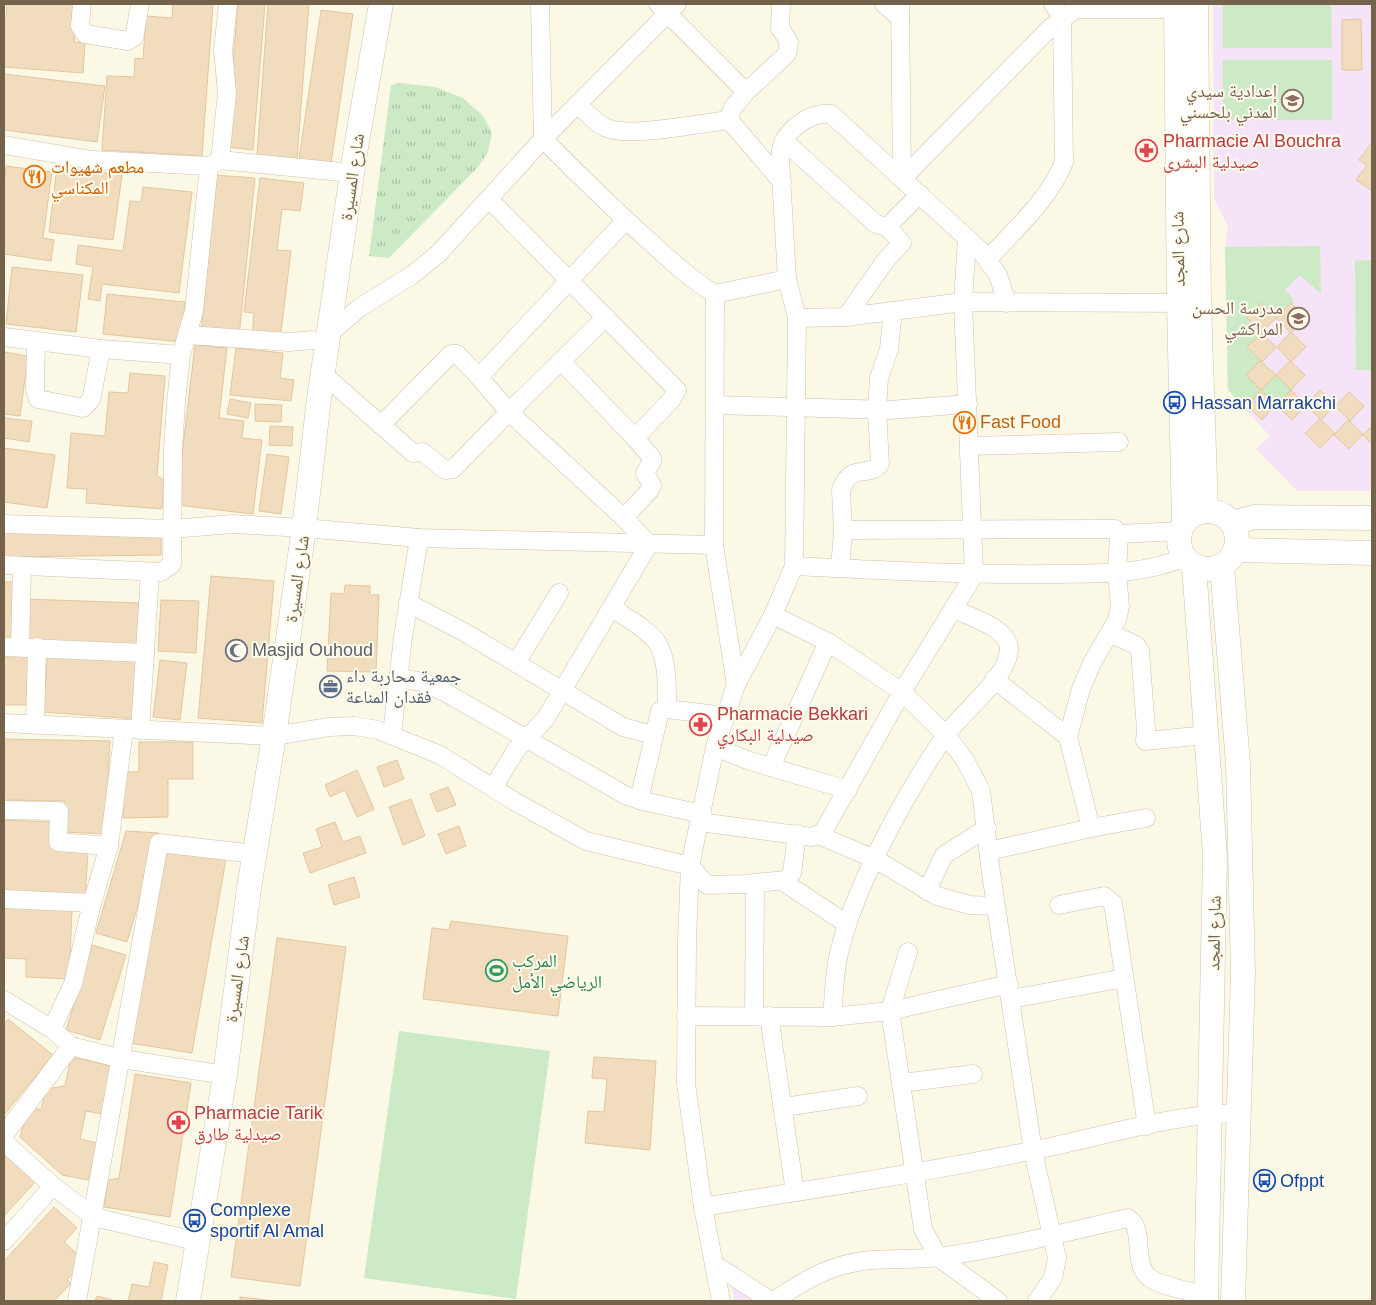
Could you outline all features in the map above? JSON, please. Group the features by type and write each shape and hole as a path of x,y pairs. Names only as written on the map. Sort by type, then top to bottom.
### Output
{"main road":[{"name":"شارع المسيرة","path":"188,1301 225,1075 255,854 304,528 323,374 321,337 381,4"},
{"name":"شارع المجد","path":"1182,527 1189,303 1183,5"},
{"name":"شارع المجد","path":"1189,303 1206,511"},
{"path":"1228,558 1237,536 1232,523 1225,516 1216,511 1196,513 1182,527 1180,549 1190,561 1203,568 1228,558 1372,553"},
{"path":"1232,523 1254,518 1372,518"},
{"name":"شارع المجد","path":"1228,558 1238,764 1243,973 1233,1301"},
{"name":"شارع المجد","path":"1190,561 1208,735 1215,856 1212,1113 1206,1299"}],"street":[{"path":"82,4 80,26 85,34 128,40 135,33 140,4"},
{"path":"4,565 161,572 172,564 174,434 181,355 194,311 227,93 223,50 228,4"},
{"path":"540,4 543,139 678,268 715,294 787,280"},
{"path":"729,120 732,109 746,92 787,54 789,42 780,28 781,4"},
{"path":"884,4 900,11 902,180"},
{"path":"902,180 1057,11 1086,8 1183,5"},
{"path":"188,335 289,342 321,337 359,308 412,276 438,254 667,7 746,92"},
{"path":"988,259 1038,205 1058,177 1064,162 1057,11"},
{"path":"578,104 605,128 615,132 640,131 729,120"},
{"path":"721,1301 703,1207 686,1083 690,866 715,748 725,716 736,685 773,615 794,566 797,318 787,280 780,160 784,141 802,122 811,116 822,113 831,114 902,180 920,194 988,259 998,275 1007,303"},
{"path":"729,120 782,182"},
{"path":"784,141 876,224 887,227 902,243 885,261 846,317"},
{"path":"4,145 92,160 215,163 352,173"},
{"path":"887,227 920,194"},
{"path":"490,199 677,390 672,399 635,438"},
{"path":"479,377 626,220"},
{"path":"818,835 827,828 902,692 974,575 963,302 967,238"},
{"path":"715,294 714,545 736,685"},
{"path":"797,318 846,317 963,302 1189,303"},
{"path":"840,568 843,532 841,490 843,484 852,474 858,471 872,470 880,464 877,410 879,378 889,349 893,311"},
{"path":"323,374 412,453 423,452 444,470 454,469 606,317"},
{"path":"4,337 101,349 181,355"},
{"path":"36,342 35,390 38,399 83,408 92,400 101,349"},
{"path":"381,425 451,354 457,354 509,412 624,518 649,544"},
{"path":"561,361 652,458 645,474 652,485 649,491 624,518"},
{"path":"715,405 877,410 968,404"},
{"path":"969,446 1119,442"},
{"path":"4,524 172,529 232,524 419,538 714,545"},
{"path":"843,532 846,530 972,528 1109,528 1119,534 1182,527"},
{"path":"1091,828 1068,737 1081,689 1092,663 1111,634 1117,620 1120,606 1117,573 1119,534"},
{"path":"392,734 408,603 419,538"},
{"path":"493,788 516,750 546,718 649,544"},
{"path":"794,566 974,575 1117,573 1146,570 1190,561"},
{"path":"22,566 12,647 145,653"},
{"path":"52,1029 73,984 92,904 109,846 145,653 150,572"},
{"path":"516,663 560,593"},
{"path":"408,603 516,663 623,728 653,735"},
{"path":"612,608 637,624 658,644 666,674 667,709"},
{"path":"832,1017 836,971 847,924 875,859 912,790 946,735 1008,660 1009,646 1000,632 954,609"},
{"path":"773,615 828,642 902,692 946,735 975,777 982,791 996,906 1034,1151 1056,1258 1056,1270 1050,1286 1037,1301"},
{"path":"1111,634 1136,645 1140,651 1145,741 1208,735"},
{"path":"772,767 828,642"},
{"path":"35,725 37,647"},
{"path":"398,678 410,679 431,686 528,738 605,784 639,800 701,818 797,834 818,835 875,859 927,890 952,902 996,906"},
{"path":"994,679 1068,737"},
{"path":"639,800 658,714 667,709 725,716"},
{"path":"4,723 274,736 329,727 354,726 378,730 392,734 440,755 493,788 586,841 690,866 708,885 782,882 847,924"},
{"path":"715,748 848,790"},
{"path":"4,810 59,811 58,842 109,846"},
{"path":"989,851 1091,828 1146,818"},
{"path":"927,890 944,855 987,828"},
{"path":"782,882 792,873 797,834"},
{"path":"77,1301 94,1217 159,843 255,854"},
{"path":"755,884 761,1016 784,1107 795,1192"},
{"path":"1059,905 1104,896 1110,899 1115,911 1147,1126"},
{"path":"4,899 92,904"},
{"path":"908,952 890,1011 916,1172 923,1229 938,1257 998,1301"},
{"path":"686,1016 832,1017 890,1011 1010,991 1124,978"},
{"path":"6,1005 52,1029 71,1046 122,1059 225,1075"},
{"path":"4,1135 71,1046"},
{"path":"902,1084 973,1074"},
{"path":"784,1107 858,1096"},
{"path":"703,1207 1034,1151 1212,1113 1239,1113"},
{"path":"4,1142 53,1186 94,1217 199,1242"},
{"path":"4,1242 53,1186"},
{"path":"714,1264 773,1301 818,1273 834,1268 870,1260 938,1257 1052,1236 1128,1218 1135,1226 1144,1273 1156,1281 1206,1299"}],"shaded area":[{"path":"1213,4 1372,4 1372,491 1297,491 1256,449 1270,436 1228,390 1225,247 1228,227 1214,199"},
{"path":"731,1281 761,1301 735,1301"}],"green space":[{"path":"1223,4 1331,4 1332,48 1223,48"},
{"path":"1223,60 1332,60 1332,120 1223,120"},
{"path":"400,83 435,87 463,98 483,116 492,133 488,152 478,167 389,258 369,256 391,85"},
{"path":"1320,246 1321,294 1300,275 1285,290 1294,300 1276,318 1261,303 1247,318 1261,333 1247,347 1260,361 1246,375 1261,390 1244,407 1228,390 1225,247"},
{"path":"1372,260 1372,370 1356,370 1355,261"},
{"path":"1276,375 1291,390 1277,405 1261,390"},
{"path":"399,1031 550,1051 516,1299 364,1278"}],"building":[{"path":"7,4 78,4 74,42 85,43 83,73 4,67 4,16 6,17"},
{"path":"173,4 213,4 202,156 102,150 107,76 134,77 135,58 143,59 146,16 172,18"},
{"path":"238,4 265,4 253,150 226,147"},
{"path":"268,4 309,4 297,158 257,155"},
{"path":"321,10 353,14 331,163 299,159"},
{"path":"1361,19 1362,70 1342,70 1342,20"},
{"path":"4,74 105,86 97,142 4,130"},
{"path":"1372,142 1371,190 1356,180 1367,165 1359,160"},
{"path":"6,166 52,172 43,238 54,240 51,261 4,254 4,185"},
{"path":"57,167 122,175 113,240 49,232"},
{"path":"216,175 255,178 239,337 201,334"},
{"path":"260,178 304,183 300,211 282,209 277,250 291,251 280,340 252,337 254,313 244,312"},
{"path":"143,187 192,192 179,293 102,284 100,301 88,299 93,267 76,264 78,245 123,251 130,201 141,202"},
{"path":"12,267 83,275 76,332 6,324"},
{"path":"107,294 185,302 181,342 103,334"},
{"path":"1261,303 1276,318 1262,332 1247,318"},
{"path":"1291,303 1306,318 1291,333 1276,318"},
{"path":"1291,332 1306,347 1291,362 1277,347"},
{"path":"1261,333 1276,347 1262,362 1247,347"},
{"path":"195,345 227,348 219,418 244,421 242,438 262,440 253,514 176,505"},
{"path":"236,348 283,353 280,378 294,380 291,401 230,395"},
{"path":"4,352 28,356 20,416 4,414"},
{"path":"1260,361 1276,375 1261,390 1246,375"},
{"path":"1290,361 1305,375 1291,390 1276,375"},
{"path":"130,373 165,376 157,476 164,480 162,509 86,503 87,489 67,488 71,433 105,436 109,392 128,393"},
{"path":"1261,390 1276,405 1262,420 1247,405"},
{"path":"1291,390 1306,405 1292,420 1277,405"},
{"path":"1320,390 1335,405 1321,420 1306,405"},
{"path":"1349,392 1364,406 1350,421 1335,406"},
{"path":"230,399 251,403 248,418 227,414"},
{"path":"255,404 282,405 281,422 255,421"},
{"path":"4,418 32,421 29,442 4,438"},
{"path":"1320,419 1335,433 1320,448 1305,433"},
{"path":"1348,420 1363,434 1349,449 1334,435"},
{"path":"270,426 293,427 292,446 269,445"},
{"path":"1372,426 1372,444 1363,435"},
{"path":"4,448 55,455 47,508 4,502"},
{"path":"267,454 289,457 281,514 259,511"},
{"path":"161,530 161,555 4,557 4,532"},
{"name":"Masjid Ouhoud","path":"211,576 274,581 262,723 198,718"},
{"path":"4,582 16,582 15,644 4,643"},
{"path":"345,585 370,586 370,595 379,595 376,672 327,671 331,593 344,594"},
{"path":"25,599 139,603 137,645 24,641"},
{"path":"161,600 199,601 196,653 158,651"},
{"path":"48,652 141,659 136,719 43,712"},
{"path":"4,654 34,655 33,705 4,705"},
{"path":"160,660 187,663 180,720 153,717"},
{"path":"4,739 110,741 105,834 65,832 65,801 4,800"},
{"path":"139,742 193,742 193,779 168,779 168,817 123,818 123,772 139,772"},
{"path":"397,760 404,779 384,787 377,767"},
{"path":"357,770 374,809 357,817 345,790 330,797 325,785"},
{"path":"448,787 456,805 437,812 430,794"},
{"path":"411,799 425,836 403,845 389,807"},
{"path":"4,820 55,822 53,850 88,851 85,900 4,896"},
{"path":"335,822 343,842 360,836 366,853 310,873 303,853 322,847 316,829"},
{"path":"459,826 466,846 446,854 438,834"},
{"path":"126,831 159,833 127,942 96,933"},
{"path":"164,848 226,859 192,1053 130,1043"},
{"path":"354,877 360,897 334,905 328,885"},
{"path":"4,908 72,910 69,979 26,977 26,959 4,958"},
{"path":"451,921 568,936 558,1016 423,999 432,928 449,930"},
{"path":"277,938 346,947 300,1286 231,1277"},
{"path":"92,945 126,955 100,1040 66,1030"},
{"path":"8,1019 53,1055 4,1115 4,1024"},
{"path":"71,1057 116,1067 106,1115 86,1111 80,1139 97,1143 89,1180 62,1175 20,1137 28,1106 41,1110 46,1089 65,1086"},
{"path":"594,1057 656,1061 650,1150 585,1143 588,1111 604,1112 607,1079 592,1078"},
{"path":"135,1074 191,1083 170,1217 104,1207 108,1180 119,1178"},
{"path":"4,1150 36,1181 4,1216"},
{"path":"54,1207 77,1228 64,1242 85,1261 67,1280 71,1283 54,1301 4,1301 4,1261"},
{"path":"154,1262 168,1265 161,1301 128,1301 132,1284 149,1287"},
{"path":"97,1296 116,1301 95,1301"},
{"path":"240,1297 275,1301 240,1301"}],"place":[{"name":"إعدادية سيدي المدني بلحسني","path":"1293,101"},
{"name":"Pharmacie Al Bouchra صيدلية البشرى","path":"1147,151"},
{"name":"مطعم شهيوات المكناسي","path":"35,177"},
{"name":"مدرسة الحسن المراكشي","path":"1299,318"},
{"name":"Hassan Marrakchi","path":"1175,403"},
{"name":"Fast Food","path":"964,422"},
{"name":"Masjid Ouhoud","path":"236,650"},
{"name":"جمعية محاربة داء فقدان المناعة","path":"330,686"},
{"name":"Pharmacie Bekkari صيدلية البكاري","path":"701,724"},
{"name":"المركب الرياضي الأمل","path":"496,971"},
{"name":"Pharmacie Tarik صيدلية طارق","path":"178,1123"},
{"name":"Ofppt","path":"1264,1181"},
{"name":"Complexe sportif Al Amal","path":"194,1220"}]}
